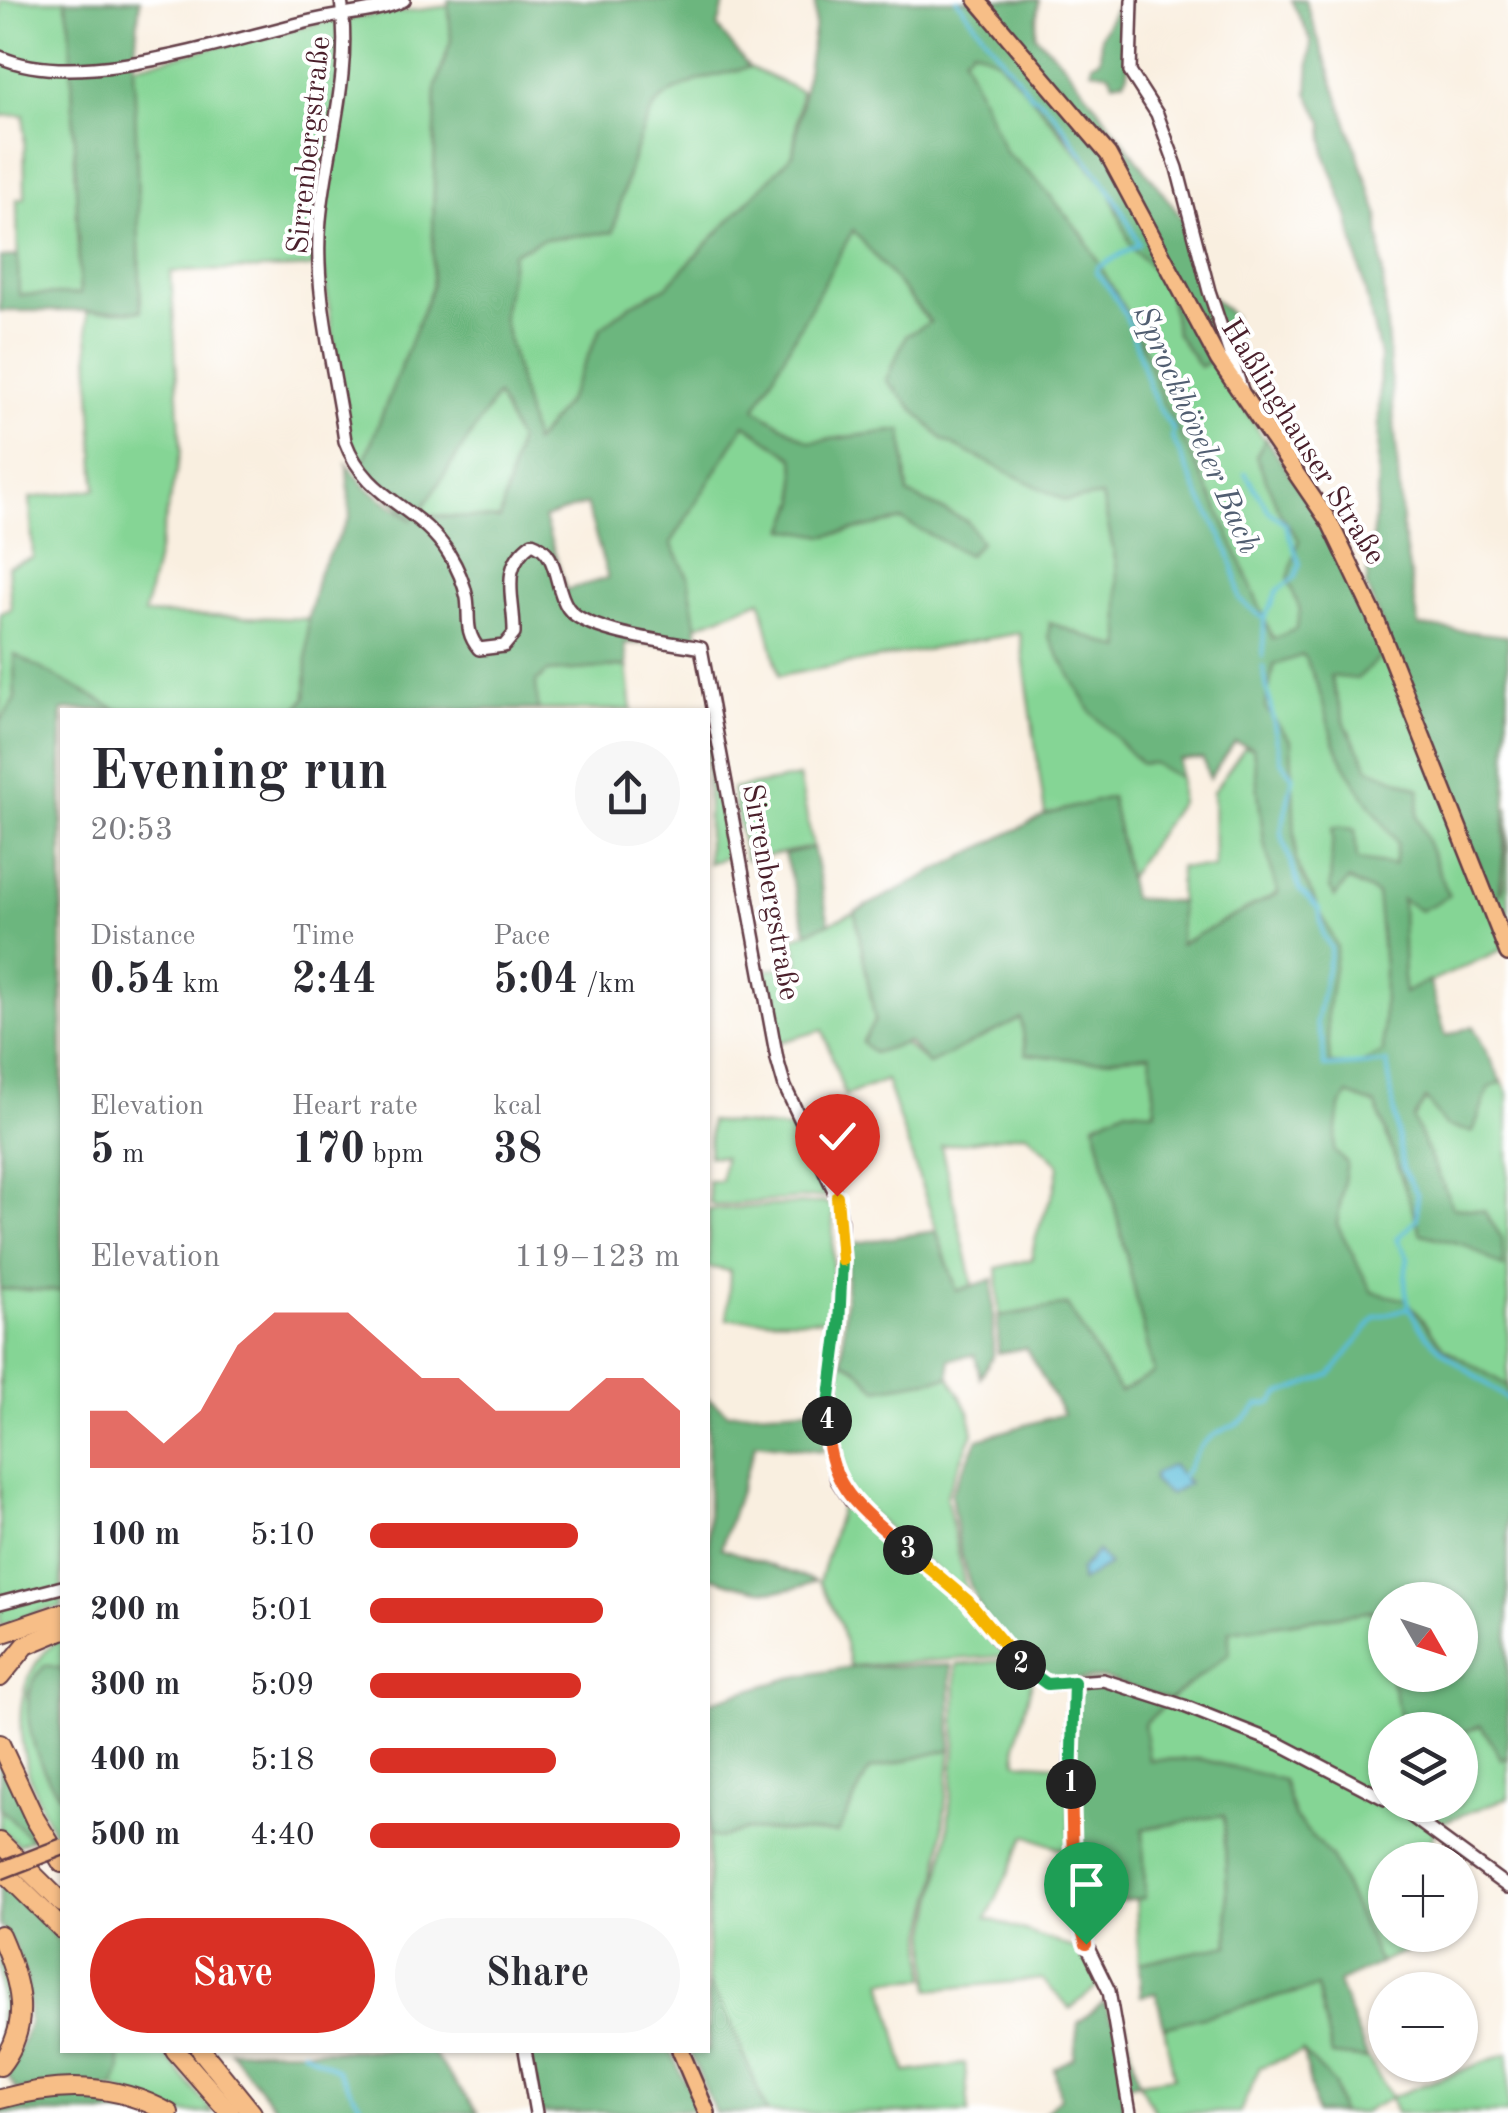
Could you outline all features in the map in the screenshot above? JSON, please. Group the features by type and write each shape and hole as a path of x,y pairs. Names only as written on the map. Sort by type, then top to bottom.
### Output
{"highway":[{"path":"0,1634 60,1615"},
{"path":"0,1677 26,1645 60,1631"},
{"path":"0,1744 28,1805 60,1859"},
{"path":"0,1842 60,1901"},
{"path":"0,1870 60,1927"},
{"path":"0,1936 14,1964 21,2001 18,2035 0,2066"},
{"path":"178,2053 230,2113"},
{"path":"205,2054 252,2113"},
{"path":"0,2099 64,2085 129,2096 169,2113"}],"main road":[{"name":"Haßlinghauser Straße","path":"977,0 1108,154 1244,399 1348,556 1508,954"},
{"path":"0,1870 60,1848"},
{"path":"681,2053 707,2113"}],"street":[{"path":"0,57 36,68 134,63 342,6 389,7 404,0"},
{"path":"1132,0 1130,72 1157,114 1177,168 1244,399"},
{"name":"Sirrenbergstraße","path":"342,6 346,66 320,222 320,266 345,441 355,468 447,550 467,599 469,637 479,649 504,646 514,634 508,584 513,562 532,542 550,555 568,608 585,623 701,648 777,1059 785,1087 837,1196 842,1222 839,1326 827,1412 827,1437 837,1480 851,1501 968,1601 1012,1658 1047,1684 1103,1680 1184,1706 1280,1744 1368,1790"},
{"path":"0,1603 60,1588"},
{"path":"1074,1682 1070,1766 1074,1902 1086,1944 1109,1991 1130,2113"},
{"path":"1420,1822 1508,1886"},
{"path":"526,2053 536,2113"}],"green space":[{"path":"0,0 65,0 70,24 80,295 18,295 17,199 25,198 24,115 0,116"},
{"path":"65,0 140,0 134,62 141,311 0,311 0,257 18,256 19,295 80,294 70,24"},
{"path":"448,0 725,0 718,28 749,67 681,88 653,109 632,162 613,232 543,239 513,253 503,317 534,443 567,401 601,328 630,305 666,287 793,154 815,25 815,0 1039,0 1035,35 1066,66 1191,230 1208,293 1233,316 1237,344 1200,367 1176,333 1169,293 1158,273 1132,249 1110,192 1084,155 998,60 973,48 964,57 1005,152 1037,180 1082,234 1137,330 1164,401 1223,519 1273,639 1296,629 1300,610 1288,579 1299,540 1280,513 1256,456 1266,438 1324,526 1385,653 1357,679 1330,676 1346,726 1369,768 1420,789 1417,816 1449,896 1420,911 1402,899 1404,993 1429,980 1446,1036 1473,1026 1502,1082 1489,1088 1473,1132 1445,1126 1426,1099 1413,1119 1453,1207 1484,1211 1502,1238 1504,1268 1465,1245 1421,1234 1376,1105 1348,1094 1340,1107 1334,1151 1347,1163 1337,1224 1372,1292 1407,1300 1444,1348 1508,1386 1508,1757 1502,1760 1481,1725 1478,1726 1478,1712 1399,1712 1394,1692 1478,1692 1478,1582 1368,1582 1368,1612 1229,1631 1229,1654 1169,1700 1103,1678 1046,1682 1002,1641 987,1621 967,1577 951,1493 978,1439 1063,1414 1026,1348 998,1353 998,1317 1067,1305 1120,1392 1154,1373 1095,1123 1125,1109 1156,1111 1150,1054 1090,1061 1026,1054 1021,1019 929,1064 908,1042 873,1053 862,1042 875,1020 855,912 1045,815 1111,797 1132,898 1180,902 1180,944 1278,893 1264,842 1253,748 1235,742 1209,779 1203,759 1180,760 1180,778 1153,763 1141,764 1091,712 1048,636 1050,623 1122,649 1116,563 1102,496 1066,501 943,440 886,380 906,336 930,322 853,230 755,409 810,442 902,430 908,494 967,521 981,542 968,555 902,520 825,536 786,529 797,500 794,458 745,424 671,543 688,577 700,646 625,643 627,666 547,672 536,682 538,708 298,708 306,697 308,619 319,571 350,517 347,464 367,488 413,521 361,469 432,287 436,87 451,40","holes":["497,395 518,441 500,519 418,515","586,504 608,578 566,590 544,518","1303,655 1345,764 1397,843 1394,865 1357,860 1355,829 1333,827 1330,888 1335,897 1348,880 1377,894 1384,968 1383,1052 1358,1066 1330,1064 1327,1015 1337,947 1296,861 1291,741 1265,708 1274,665"]},
{"path":"951,0 1110,192 1129,237 1169,293 1173,315 1200,366 1213,359 1254,423 1366,620 1503,891 1508,807 1508,947 1406,993 1417,1113 1426,1098 1502,1082 1508,1093 1508,1458 1346,1333 1265,757 980,137"},
{"path":"1291,0 1305,0 1378,213 1403,534 1419,626 1508,636 1505,814 1497,911 1366,586 1377,500 1380,356 1348,216 1325,154 1323,122 1308,93 1311,40"},
{"path":"1127,4 1128,73 1124,80 1113,82 1109,73 1091,70 1092,63 1100,59 1101,35 1117,5"},
{"path":"450,6 451,41 436,87 432,287 361,469 348,439 323,267 171,272 181,451 144,614 308,619 306,697 298,708 114,708 14,655 15,699 0,722 0,613 11,609 8,566 33,558 30,498 96,489 87,311 141,310 133,66 330,21"},
{"path":"749,67 801,91 793,154 666,287 630,305 601,328 567,401 534,444 503,317 513,253 543,239 613,232 632,162 653,109 681,88"},
{"path":"853,229 930,323 1102,495 1116,563 1122,650 1050,623 1153,763 1180,778 1180,802 1128,878 1111,797 1045,815 1020,633 779,676 761,600 696,626 688,577 671,543 745,424 794,458 797,500 786,528 826,536 902,520 968,555 967,521 908,494 902,430 809,442 755,409"},
{"path":"498,393 518,441 500,519 417,515"},
{"path":"14,654 114,708 60,708 60,1291 0,1289 0,722 15,699"},
{"path":"627,666 632,708 537,708 535,682 547,672"},
{"path":"710,714 732,856 710,862"},
{"path":"1244,748 1253,748 1264,842 1278,893 1180,944 1179,867 1214,868 1213,792"},
{"path":"799,777 813,847 746,860 732,789"},
{"path":"813,847 829,923 807,932 784,854"},
{"path":"855,912 875,1020 929,1064 1022,1018 1090,1061 1150,1053 1156,1111 1095,1124 1154,1373 1120,1393 1067,1305 999,1316 997,1268 1032,1259 1059,1164 1027,1133 941,1146 973,1285 957,1291 886,1080 845,1096 823,1030 777,1043 764,971 799,963 793,938"},
{"path":"710,1121 799,1130 831,1196 715,1206 710,1203 710,1181 721,1181 724,1157 710,1156"},
{"path":"825,1202 833,1208 833,1320 727,1319 730,1271 710,1267 710,1210"},
{"path":"936,1231 957,1291 993,1279 993,1356 980,1378 975,1355 949,1359 950,1377 877,1389 855,1367 842,1361 848,1244"},
{"path":"0,1289 60,1291 60,1608 0,1626"},
{"path":"842,1361 855,1367 877,1389 950,1377 969,1412 973,1433 946,1495 967,1596 850,1496 834,1447 834,1413"},
{"path":"710,1400 728,1413 824,1408 824,1451 756,1443 721,1548 815,1581 788,1590 749,1588 710,1577"},
{"path":"844,1497 966,1603 1007,1656 850,1666 840,1623 819,1582"},
{"path":"1368,1612 1368,1692 1394,1692 1399,1712 1368,1712 1368,1822 1442,1822 1437,1824 1430,1842 1368,1842 1368,1937 1331,1857 1295,1818 1283,1781 1201,1759 1149,1760 1144,1724 1190,1681 1228,1654 1229,1631"},
{"path":"60,1639 60,1669 45,1665 27,1694 34,1738 44,1768 60,1795 60,1831 54,1833 30,1779 21,1725 22,1700 29,1676 42,1655"},
{"path":"1011,1660 1033,1677 1016,1745 1017,1762 1069,1766 1070,1853 1026,1835 987,1918 1088,1953 1102,1983 1070,2009 1042,1979 930,1990 928,1937 947,1839 955,1748 956,1665"},
{"path":"46,1665 60,1668 60,1795 43,1768 30,1731 28,1712 35,1678"},
{"path":"951,1665 951,1749 869,1770 838,1833 747,1830 719,1838 710,1836 710,1701 790,1678 850,1667"},
{"path":"1075,1683 1100,1683 1167,1703 1144,1724 1149,1760 1201,1759 1283,1780 1295,1818 1331,1857 1368,1937 1368,1952 1375,1952 1380,1963 1338,1983 1368,2059 1332,2055 1317,1987 1164,2027 1156,1993 1141,1996 1139,1963 1229,1945 1224,1815 1143,1829 1145,1898 1078,1908 1078,1843 1073,1836"},
{"path":"1481,1725 1502,1759 1508,1757 1508,1798 1478,1809"},
{"path":"951,1749 938,1877 924,1938 926,1978 883,1981 906,2072 965,2064 969,2113 767,2113 732,2025 710,1985 710,1836 719,1838 747,1830 838,1833 869,1770"},
{"path":"0,1754 41,1834 31,1839 0,1808"},
{"path":"0,1808 31,1839 18,1845 0,1828"},
{"path":"1224,1815 1229,1946 1139,1963 1136,1899 1145,1898 1143,1829"},
{"path":"7,1885 60,1941 60,2053 118,2053 121,2069 113,2088 16,2090 8,2077 29,2024 27,1982 16,1950 0,1925 0,1888"},
{"path":"1375,1952 1405,1952 1380,1963"},
{"path":"0,1953 11,1981 14,2004 0,2056"},
{"path":"710,1985 732,2025 767,2113 715,2113 690,2053 710,2053"},
{"path":"1317,1987 1332,2054 1368,2059 1368,2082 1382,2082 1391,2097 1431,2082 1478,2082 1478,2064 1508,2053 1508,2113 1396,2113 1390,2098 1363,2113 1340,2113 1335,2085 1303,2052 1260,2067 1240,2112 1156,2113 1139,2082 1174,2077 1164,2027"},
{"path":"1104,2002 1113,2020 1123,2016 1139,2082 1124,2086 1123,2113 1045,2113 1060,2097 1054,2068 1074,2058 1078,2023"},
{"path":"1303,2052 1335,2085 1340,2113 1316,2113"},
{"path":"118,2053 164,2053 213,2113 173,2113 113,2088 121,2069"},
{"path":"231,2053 432,2053 478,2113 280,2113"},
{"path":"529,2053 671,2053 699,2110 539,2113"},
{"path":"79,2093 150,2113 0,2113 0,2107"}],"water":[{"path":"1172,1465 1188,1483 1169,1495 1153,1481 1154,1474"},
{"path":"1097,1551 1109,1565 1081,1582 1080,1570"}],"waterway":[{"name":"Sprockhöveler Bach","path":"957,0 1031,95 1059,120 1113,195 1139,244 1097,268 1096,273 1124,313 1151,392 1173,429 1172,438 1227,548 1239,599 1264,619 1263,657"},
{"path":"1245,473 1269,511 1285,523 1300,564 1295,577 1278,590 1264,619"},
{"name":"Sprockhöveler Bach","path":"1263,667 1281,761 1293,777 1281,833 1300,890 1319,909 1323,935 1331,948 1316,1023 1323,1043 1324,1067 1387,1063 1403,1169 1417,1194 1417,1219 1397,1239 1408,1258 1405,1284 1409,1306 1433,1342 1508,1400"},
{"path":"1182,1476 1205,1442 1246,1418 1258,1405 1272,1403 1280,1394 1331,1375 1376,1317 1408,1308"},
{"path":"307,2053 337,2070 366,2113"}],"route":[{"path":"837,1196 842,1222 842,1276 827,1437 837,1480 851,1501 968,1601 1012,1658 1047,1684 1074,1682 1070,1772 1074,1902 1086,1944"}]}
